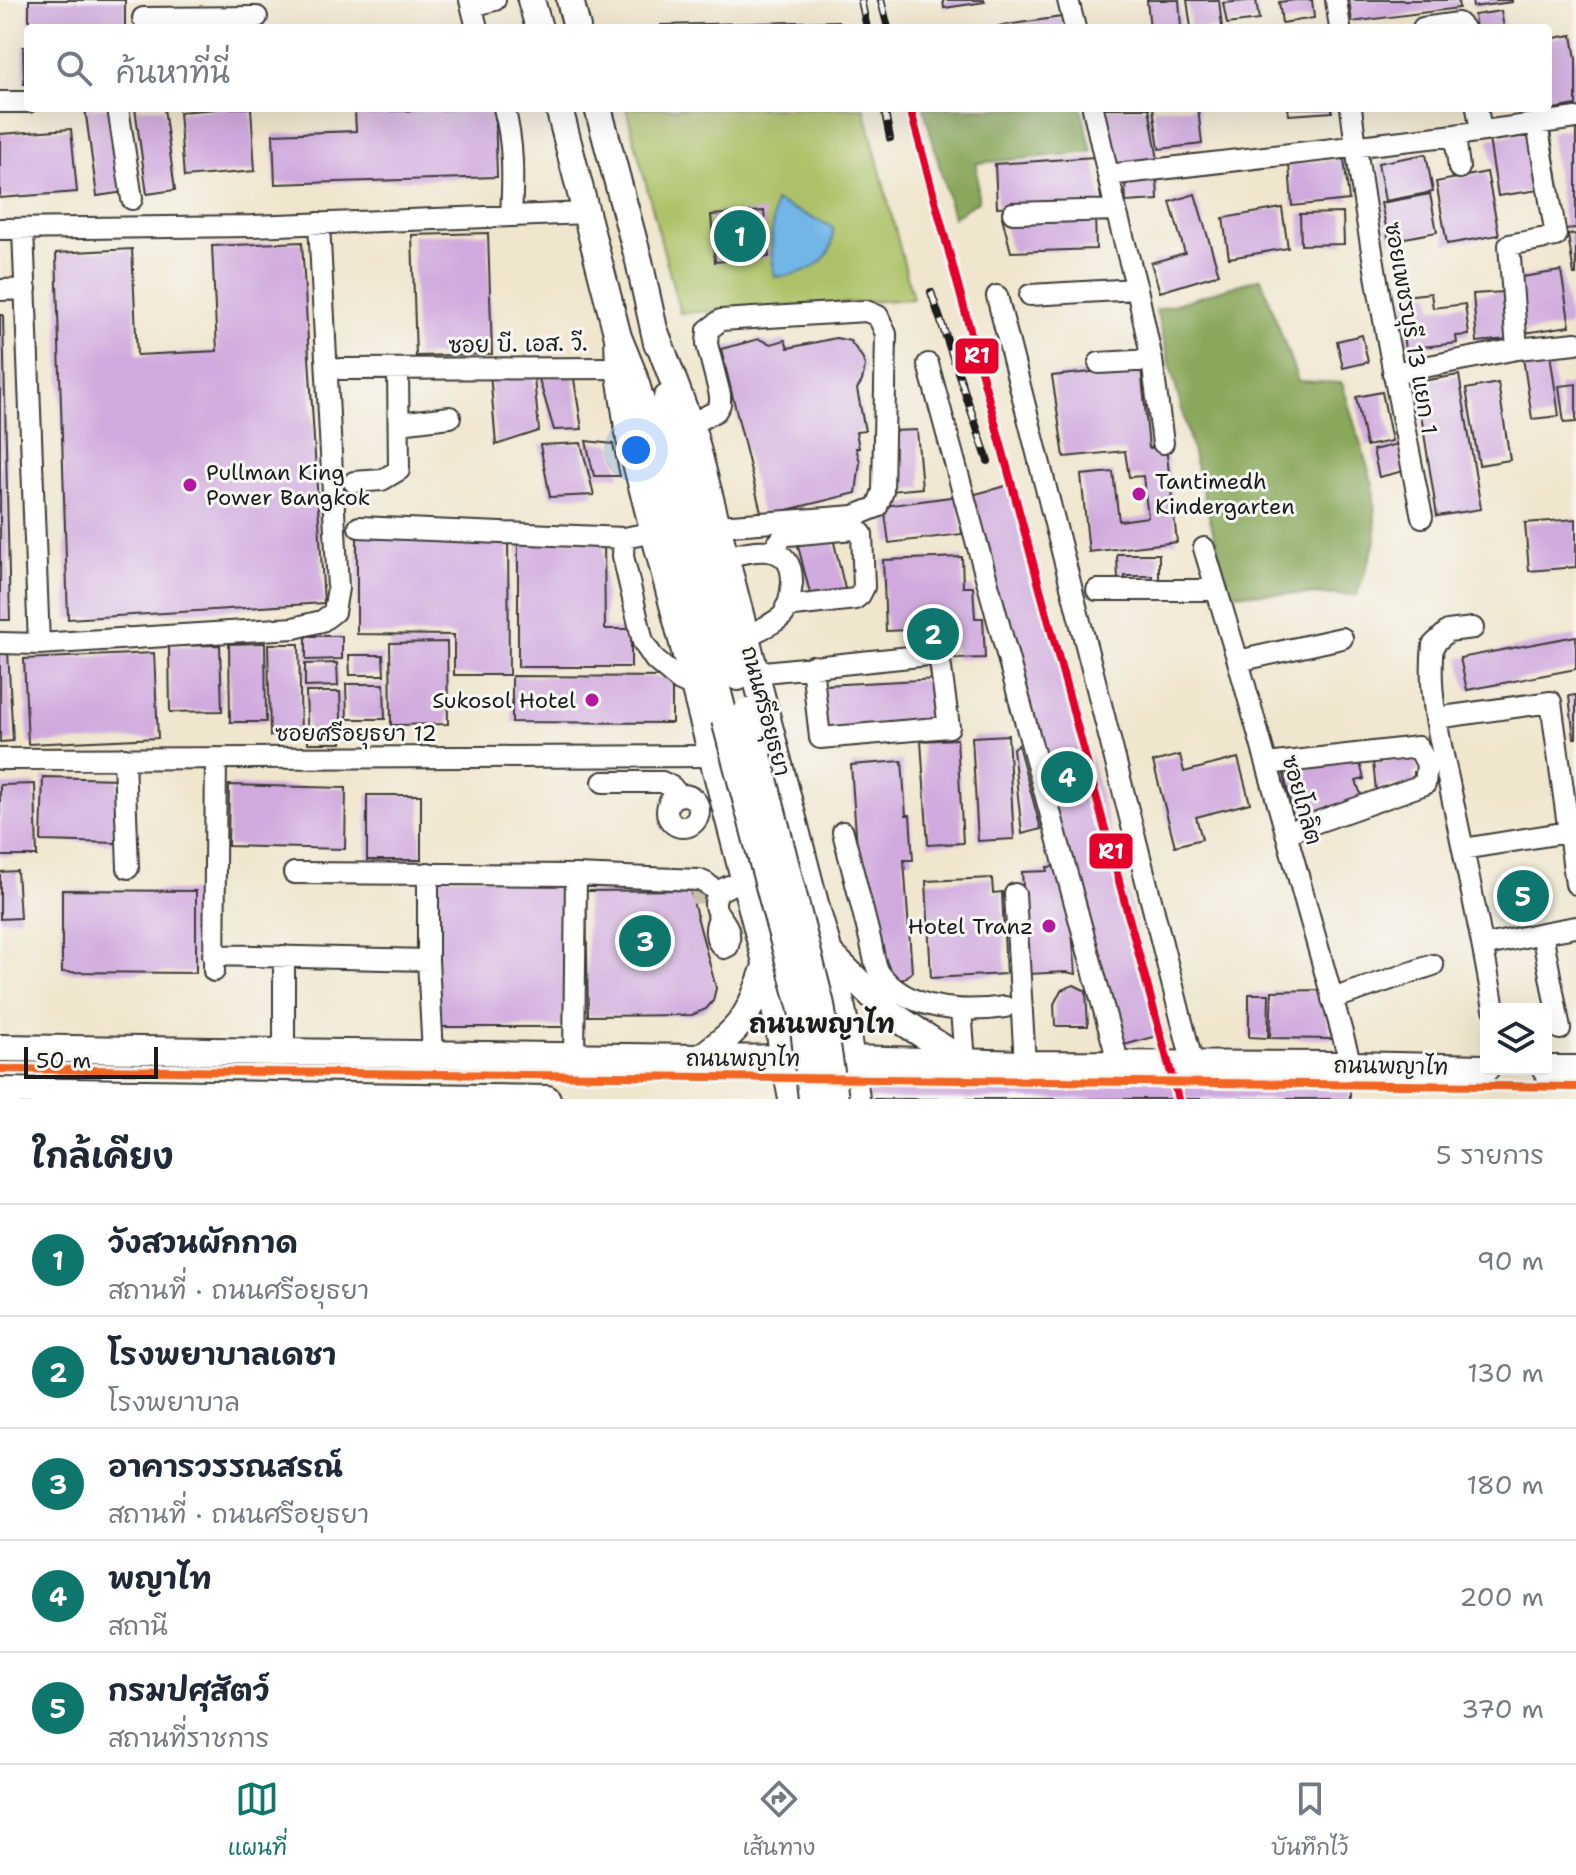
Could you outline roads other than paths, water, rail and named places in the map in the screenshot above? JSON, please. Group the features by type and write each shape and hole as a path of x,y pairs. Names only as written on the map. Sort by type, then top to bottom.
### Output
{"main road":[{"path":"531,0 538,24"},
{"path":"570,0 576,24"},
{"name":"ถนนศรีอยุธยา","path":"560,112 618,337 644,407 821,1005 835,1099"},
{"name":"ถนนศรีอยุธยา","path":"599,112 639,261 675,440 802,1010 812,1099"},
{"name":"ถนนศรีอยุธยา","path":"654,329 690,425 831,955 852,1059 856,1099"},
{"name":"ถนนศรีอยุธยา","path":"618,337 619,368 630,440 767,966 792,1099"},
{"path":"757,928 779,953 793,957 804,949 818,915"},
{"path":"831,955 890,1013 964,1061"},
{"path":"700,1058 736,1028 751,1006 767,966"},
{"name":"ถนนพญาไท","path":"0,1048 1480,1068"},
{"path":"1552,1069 1576,1069"},
{"path":"0,1091 124,1096 547,1099"}],"street":[{"path":"476,24 471,3 495,0"},
{"path":"1068,0 1074,24"},
{"path":"1336,0 1339,24"},
{"path":"143,18 257,15"},
{"path":"0,102 24,102"},
{"path":"119,112 132,199"},
{"path":"505,112 512,147 511,216"},
{"path":"1094,112 1152,360 1163,443"},
{"name":"ซอยเพชรบุรี 13 แยก 1","path":"1351,112 1393,373 1422,517"},
{"path":"1478,112 1481,131"},
{"path":"1108,175 1576,118"},
{"path":"1517,349 1509,245 1556,236 1537,124"},
{"path":"1455,135 1459,168"},
{"path":"1013,213 1116,210"},
{"path":"0,229 252,226 587,213"},
{"path":"0,643 39,644 294,628 322,621 334,612 338,588 319,223"},
{"path":"23,229 39,644"},
{"path":"0,290 26,289"},
{"path":"1030,295 1137,289"},
{"path":"997,296 1193,1065"},
{"path":"690,425 716,411 720,404 707,344 708,330 721,320 866,311 878,316 886,334 883,491 877,507 854,516 718,526"},
{"path":"1393,373 1517,349 1576,343"},
{"path":"1099,363 1152,360"},
{"path":"928,364 1119,1065"},
{"name":"ซอย บี. เอส. วี.","path":"340,369 619,368"},
{"path":"354,482 382,480 399,470 399,423 408,369"},
{"path":"399,423 450,417"},
{"path":"359,527 624,538 655,532"},
{"path":"772,551 788,535 854,529 862,534 864,587 860,595 855,599 786,607"},
{"path":"624,538 623,556 643,642 655,660 680,681 695,688"},
{"name":"ซอยโกลิต","path":"1204,548 1351,1065"},
{"path":"725,557 755,550 772,551 787,560 790,569 790,598 784,614 746,637"},
{"path":"1097,590 1217,590"},
{"path":"1473,628 1448,631 1433,645 1431,662 1436,718 1493,1003"},
{"path":"1238,661 1342,638"},
{"path":"755,673 812,666 939,654 949,727 820,738 812,666"},
{"path":"1436,718 1551,702 1576,884"},
{"path":"1267,764 1418,747 1427,764 1425,784 1286,833"},
{"name":"ซอยศรีอยุธยา 12","path":"0,759 713,756"},
{"path":"124,758 128,868"},
{"path":"216,758 214,963 284,956 428,960"},
{"path":"603,782 662,782 672,787 679,796 692,799 699,807 698,817 687,827 731,829"},
{"path":"843,832 878,972 896,990 919,1002 977,1011 1005,1007"},
{"path":"1463,849 1568,832"},
{"path":"294,873 576,875 699,880 718,893"},
{"path":"428,873 428,960 433,1054"},
{"path":"574,1057 576,875"},
{"path":"720,916 714,904 718,893 731,885 745,883"},
{"path":"1015,894 1025,1064"},
{"path":"1483,946 1576,927"},
{"path":"1542,933 1560,1029"},
{"path":"284,956 284,1053"},
{"path":"1332,999 1433,965"},
{"path":"961,1010 964,1061"}],"water":[{"path":"775,201 833,227 831,247 815,266 800,273 775,277 772,230"}],"tunnel":[{"path":"691,894 718,893"}],"railway":[{"path":"861,0 866,24"},
{"path":"881,0 887,24"},
{"path":"885,112 890,138"},
{"path":"911,112 1178,1099"},
{"path":"931,292 988,461"}],"place":[{"name":"วังสวนผักกาด","path":"740,236"},
{"name":"Pullman King Power Bangkok","path":"190,485"},
{"name":"Tantimedh Kindergarten","path":"1139,494"},
{"name":"โรงพยาบาลเดชา","path":"933,634"},
{"name":"Sukosol Hotel","path":"592,700"},
{"name":"พญาไท","path":"1067,777"},
{"name":"กรมปศุสัตว์","path":"1523,896"},
{"name":"Hotel Tranz","path":"1049,926"},
{"name":"อาคารวรรณสรณ์","path":"645,941"}],"district":[{"name":"ถนนพญาไท","path":"822,1023"}]}
